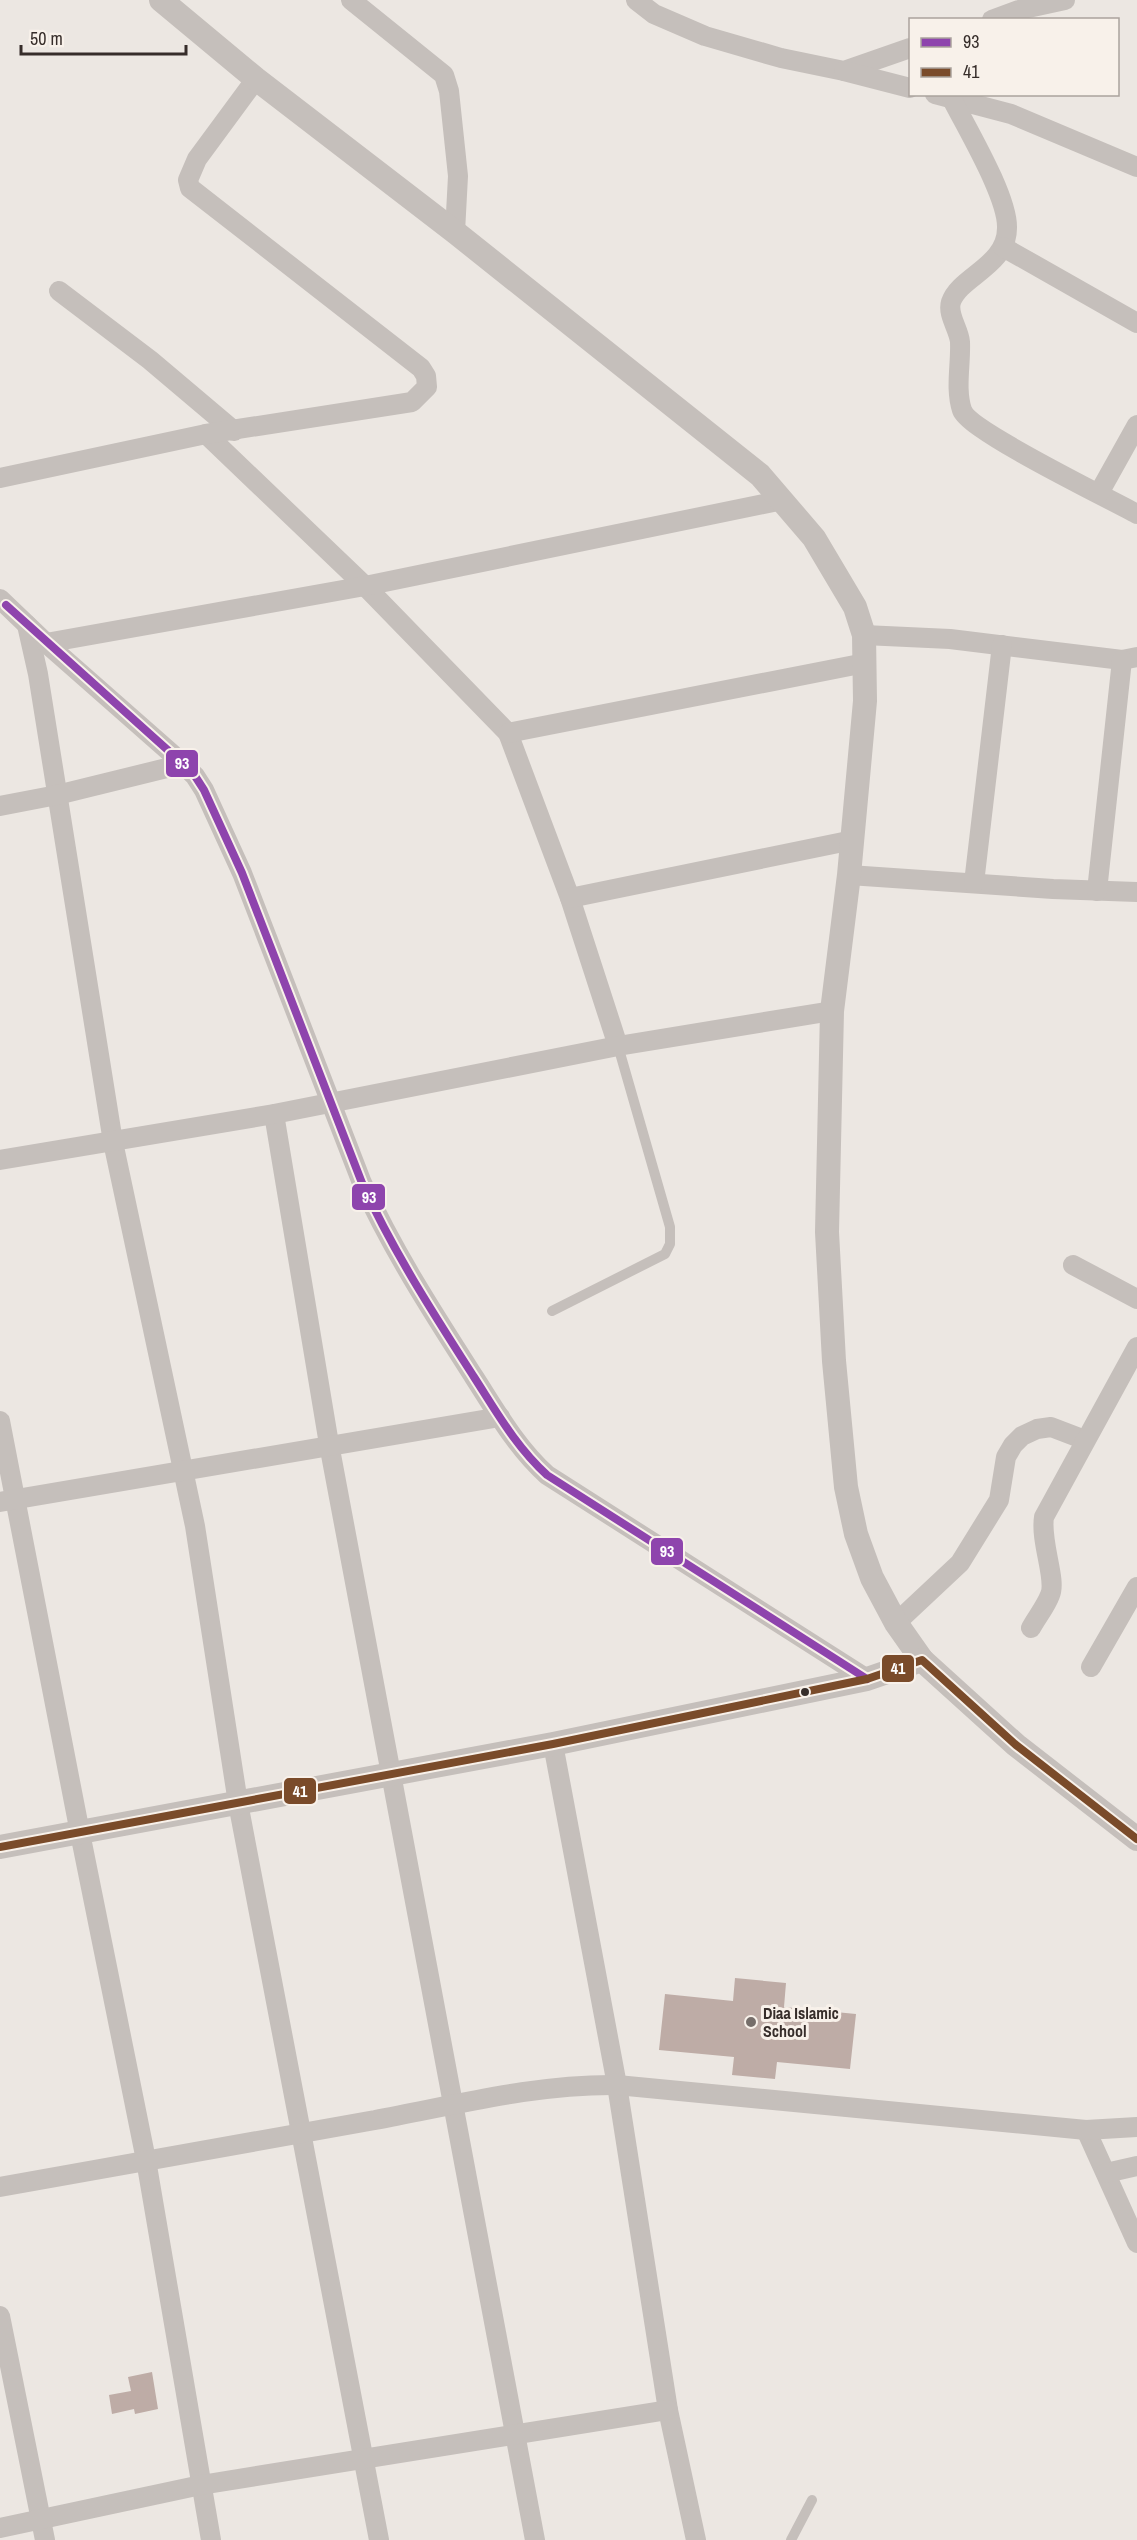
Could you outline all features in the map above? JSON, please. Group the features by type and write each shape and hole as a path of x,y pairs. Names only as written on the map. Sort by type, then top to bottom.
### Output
{"street":[{"path":"161,0 256,79 455,232 760,475 814,538 855,607 864,635 865,700 853,840 832,1011 827,1232 840,1432 846,1487 856,1534 872,1578 896,1623 922,1659 1016,1745 1137,1839"},
{"path":"351,0 444,75 449,91 458,176 455,232"},
{"path":"636,0 654,14 705,36 781,58 909,88"},
{"path":"997,18 1018,10 1065,0"},
{"path":"844,71 909,48"},
{"path":"0,478 206,434 412,402 427,387 426,376 421,368 190,188 188,180 197,159 256,79"},
{"path":"944,97 1011,114 1137,167"},
{"path":"944,97 1005,209 1008,229 1003,247 991,263 964,286 951,302 952,316 960,340 959,388 963,412 986,433 1137,514"},
{"path":"1003,247 1137,323"},
{"path":"59,291 150,360 234,431"},
{"path":"1100,493 1137,425"},
{"path":"206,434 365,586 508,733 570,898 618,1046"},
{"path":"46,643 365,586 783,500"},
{"path":"0,599 46,643 183,764 204,790 242,873 362,1183 400,1260 520,1448 547,1475 867,1679"},
{"path":"27,625 38,674 113,1142 195,1526 238,1803 379,2540"},
{"path":"864,635 950,639 1129,658 1097,891"},
{"path":"974,883 1002,645"},
{"path":"508,733 865,663"},
{"path":"0,806 57,795 183,764"},
{"path":"570,898 853,840"},
{"path":"849,875 1137,892"},
{"path":"0,1160 274,1114 618,1046 832,1011"},
{"path":"274,1114 329,1444 535,2540"},
{"path":"1073,1265 1137,1299"},
{"path":"1031,1628 1051,1594 1052,1586 1043,1537 1044,1517 1137,1347"},
{"path":"7,1500 500,1417"},
{"path":"0,1421 7,1500 80,1833 146,2160 211,2540"},
{"path":"896,1623 960,1563 999,1500 1006,1457 1022,1436 1037,1429 1051,1427 1085,1440"},
{"path":"1091,1667 1137,1587"},
{"path":"0,1847 553,1744 867,1679 922,1659"},
{"path":"553,1744 617,2085 668,2410 696,2540"},
{"path":"0,2187 453,2106 534,2089 583,2085 617,2085 1086,2130 1137,2127"},
{"path":"1086,2130 1137,2243"},
{"path":"1106,2173 1137,2166"},
{"path":"0,2316 43,2530"},
{"path":"0,2528 43,2530 201,2486 668,2410"}],"lane":[{"path":"552,1311 665,1254 670,1244 670,1227 618,1046"},
{"path":"791,2540 812,2500"}],"building":[{"path":"735,1978 786,1983 784,2007 856,2014 850,2069 777,2062 775,2079 732,2075 734,2057 659,2050 665,1994 733,2001"},
{"path":"152,2372 158,2409 135,2414 134,2409 112,2414 109,2395 131,2391 128,2377"}],"transit line":[{"name":"93","path":"6,605 171,753 195,776 204,790 242,873 362,1183 400,1257 516,1441 547,1475 867,1679"},
{"name":"41","path":"0,1847 553,1744 867,1679 922,1660 1016,1745 1137,1839"}],"place":[{"name":"Diaa Islamic School","path":"751,2022"}]}
